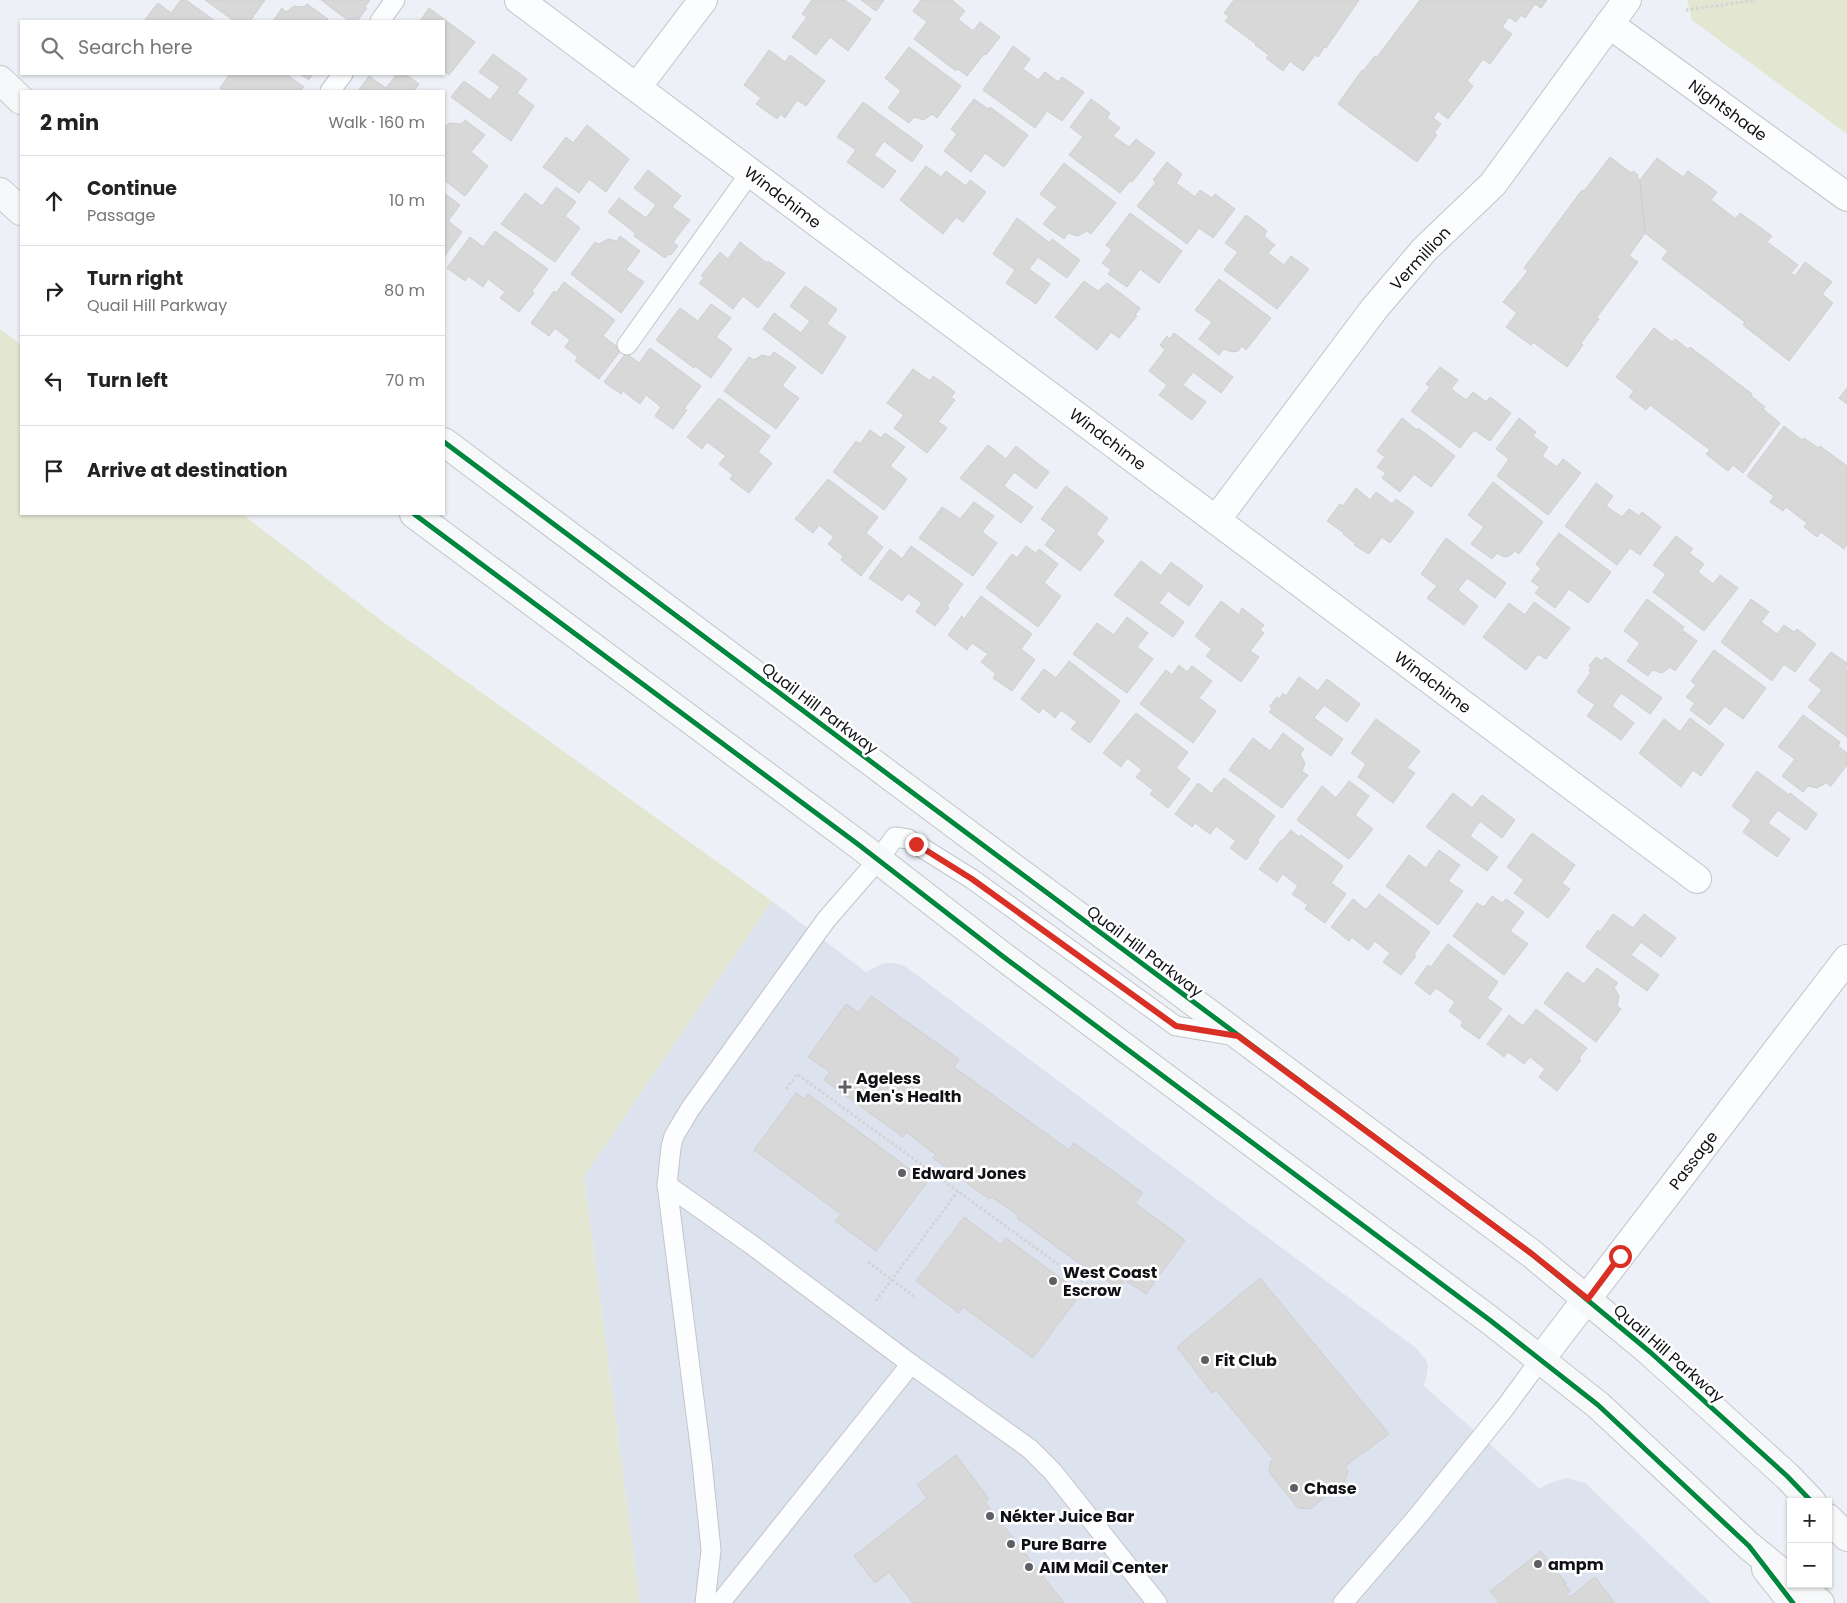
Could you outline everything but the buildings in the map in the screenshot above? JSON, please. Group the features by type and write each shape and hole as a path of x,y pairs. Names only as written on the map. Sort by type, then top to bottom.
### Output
{"main road":[{"path":"0,80 20,99"},
{"path":"0,192 20,211"},
{"name":"Quail Hill Parkway","path":"445,443 1532,1254 1588,1299 1728,1422 1808,1498"},
{"path":"415,515 1491,1321 1598,1405 1749,1546 1787,1577"},
{"path":"1832,1522 1847,1537"},
{"path":"1749,1546 1793,1603"},
{"path":"1802,1588 1820,1603"}],"street":[{"name":"Windchime","path":"519,0 1697,879"},
{"path":"637,88 702,0"},
{"name":"Vermillion","path":"1216,520 1374,309 1425,249 1493,184 1627,0"},
{"name":"Nightshade","path":"1609,24 1847,197"},
{"name":"Passage","path":"1540,1360 1847,960"}],"lane":[{"path":"381,20 395,0"},
{"path":"331,90 342,75"},
{"path":"627,345 750,172"},
{"path":"706,1603 711,1550 702,1462 667,1185 671,1147 674,1136 690,1109 826,920 878,860 895,837 908,839 972,879 1176,1026 1238,1036"},
{"path":"667,1185 1030,1449 1053,1472 1156,1603"},
{"path":"1343,1603 1417,1517 1504,1409 1540,1360"},
{"path":"720,1603 911,1364"}],"path":[{"path":"1686,10 1756,0"},
{"path":"786,1089 797,1074 1081,1281 1117,1297"},
{"path":"872,1308 958,1191"},
{"path":"868,1262 915,1297"}],"shaded area":[{"path":"772,901 866,972 884,963 896,963 906,967 1416,1348 1426,1360 1428,1366 1423,1385 1540,1489 1547,1484 1566,1478 1585,1483 1711,1603 640,1603 584,1176"}],"green space":[{"path":"1687,0 1847,0 1847,134 1692,20"},
{"path":"0,329 20,344 20,515 243,515 386,624 772,901 584,1176 640,1603 0,1603"}],"cycle path":[{"path":"445,443 1532,1254 1650,1352 1787,1476 1808,1498"},
{"path":"415,515 859,845 1005,958 1491,1321 1598,1405 1749,1546 1793,1603"}],"place":[{"name":"Ageless Men's Health","path":"845,1087"},
{"name":"Edward Jones","path":"902,1173"},
{"name":"West Coast Escrow","path":"1053,1281"},
{"name":"Fit Club","path":"1205,1360"},
{"name":"Chase","path":"1294,1488"},
{"name":"Nékter Juice Bar","path":"990,1516"},
{"name":"Pure Barre","path":"1011,1544"},
{"name":"ampm","path":"1538,1564"},
{"name":"AIM Mail Center","path":"1029,1567"}],"route":[{"path":"916,844 972,879 1176,1026 1238,1036 1532,1254 1588,1299 1620,1256"}]}
